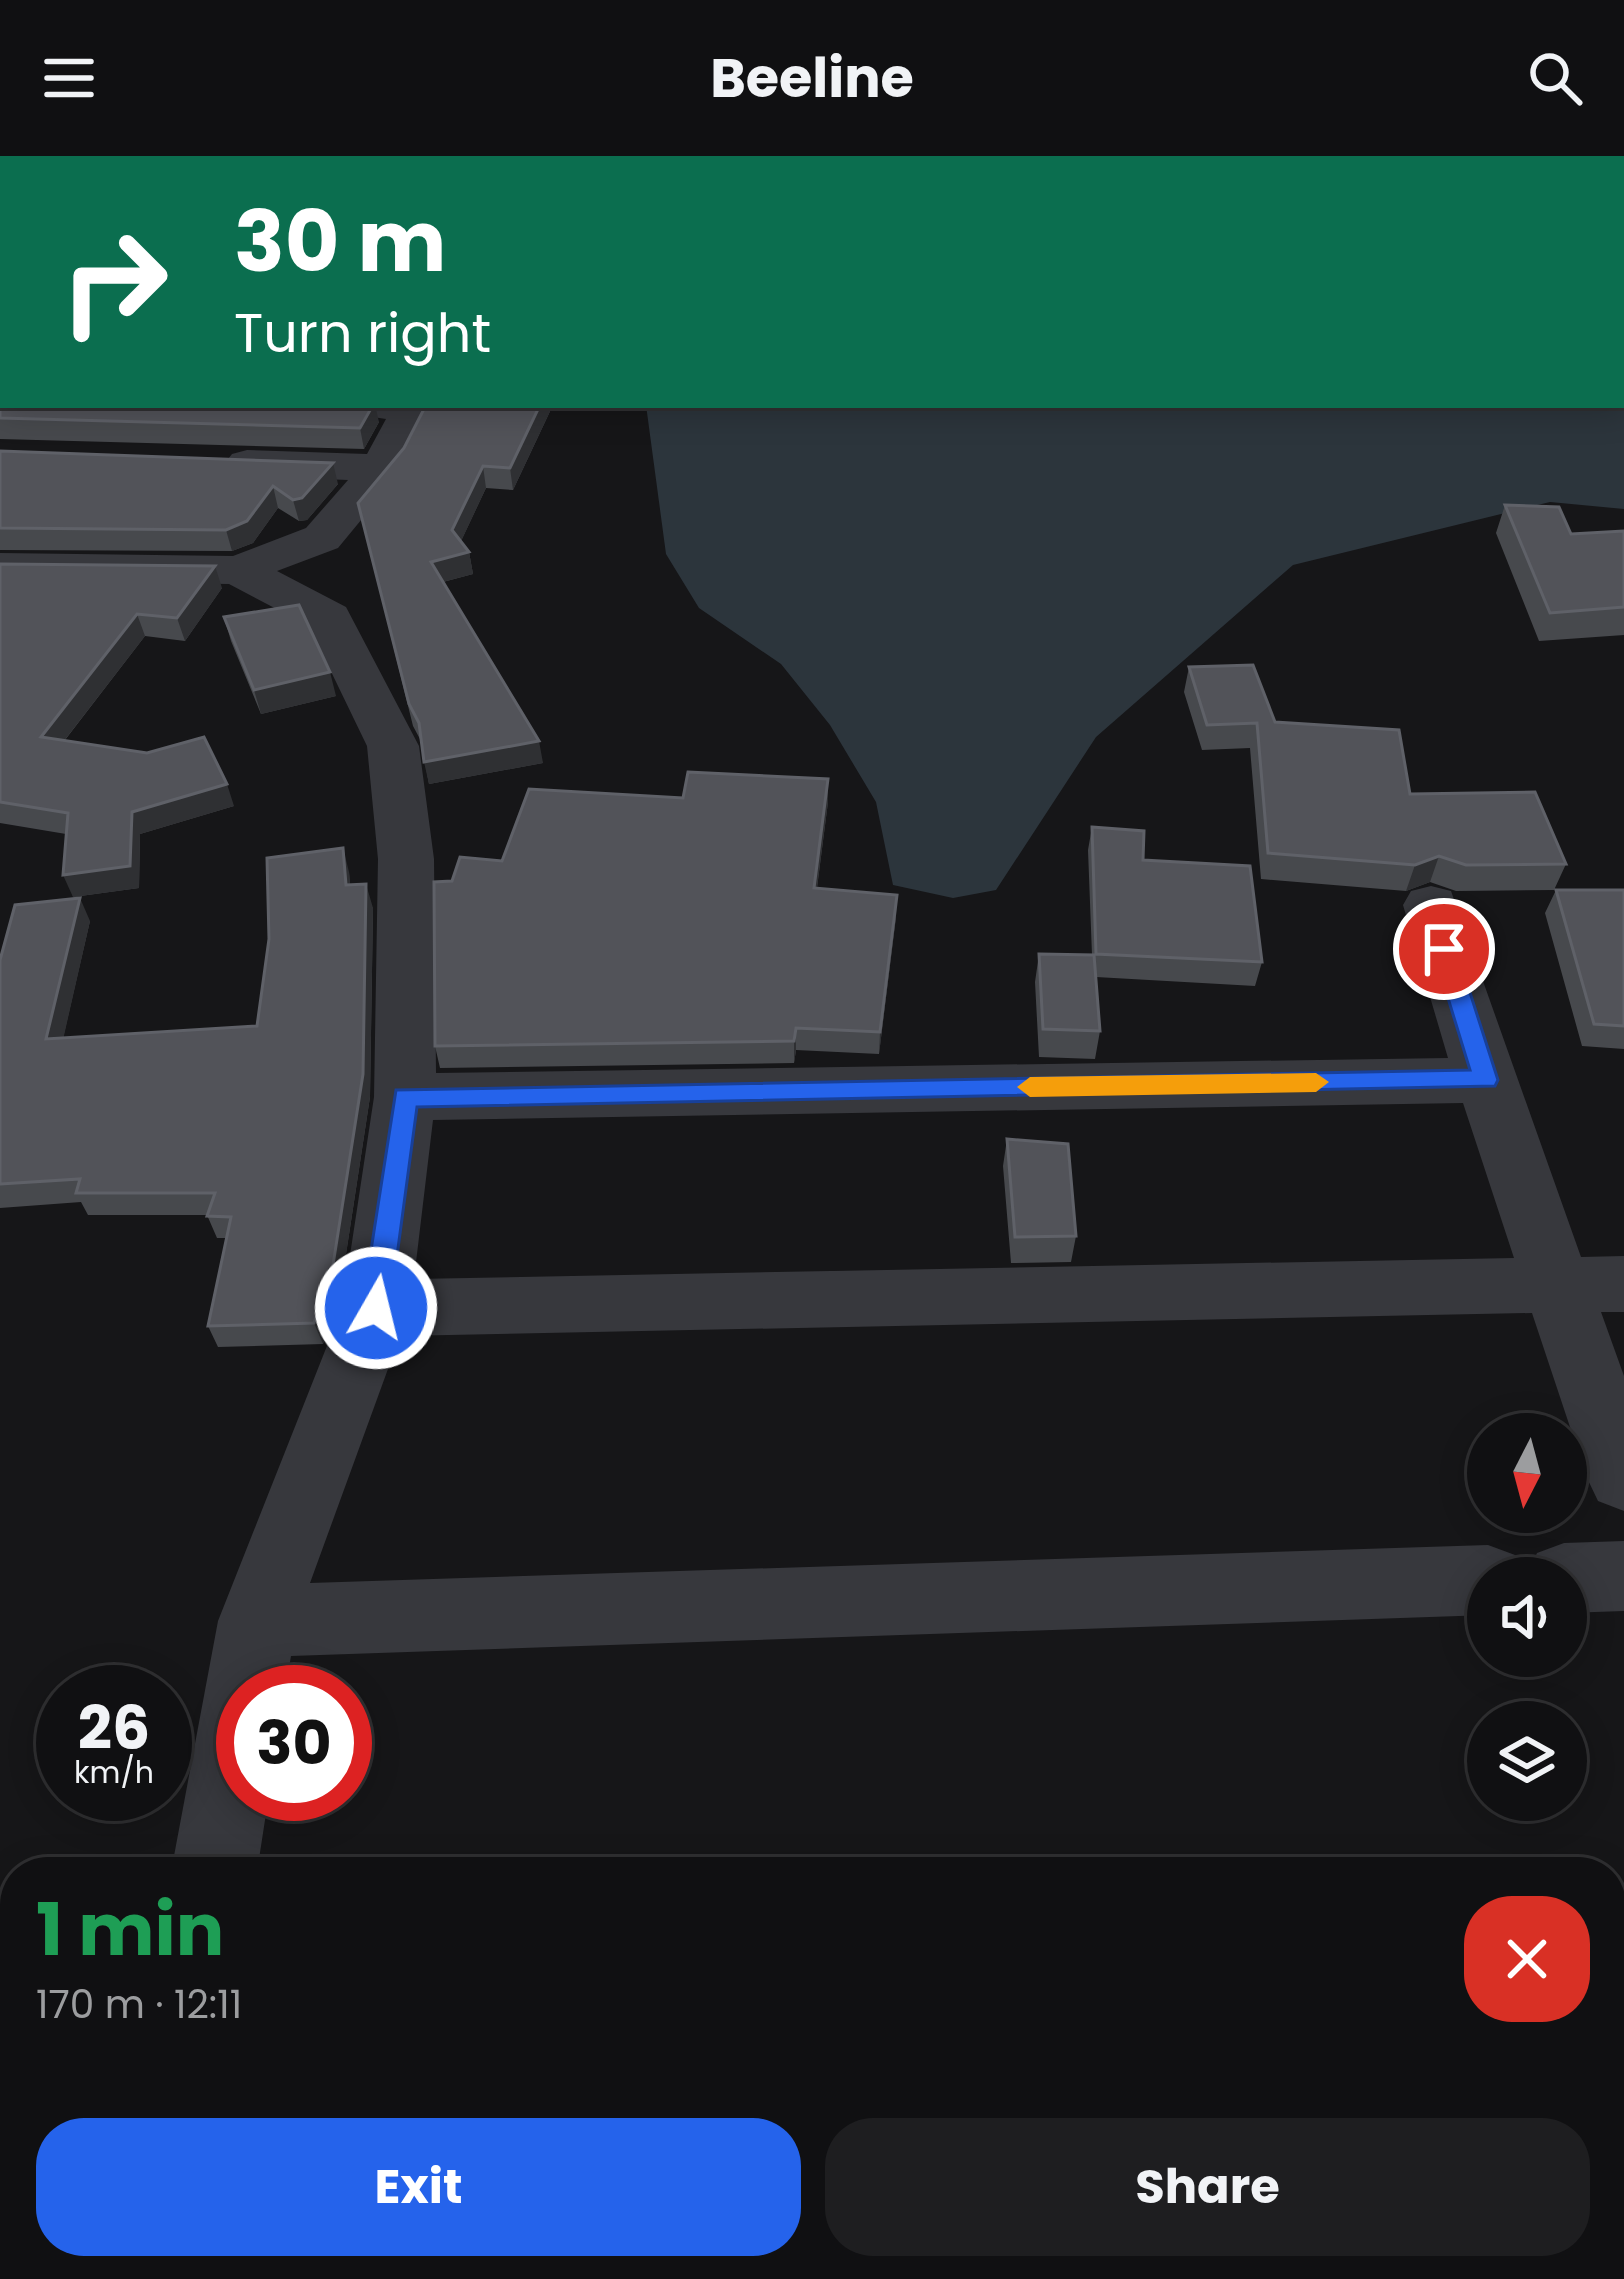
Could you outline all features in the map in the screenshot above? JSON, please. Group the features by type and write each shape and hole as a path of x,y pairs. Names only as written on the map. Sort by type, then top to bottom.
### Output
{"street":[{"path":"0,567 238,570 322,538 382,468 412,409 401,408"},
{"path":"215,462 382,468"},
{"path":"238,570 328,617 393,746 406,859 405,1097 376,1308 251,1656 1467,1581"},
{"path":"1431,905 1486,1080 1592,1285 1624,1478"},
{"path":"405,1097 1486,1080"},
{"path":"376,1308 1592,1285"},
{"path":"1587,1577 1624,1576"},
{"path":"217,1857 223,1821"}],"shaded area":[{"path":"646,408 1624,408 1624,509 1550,502 1293,565 1096,737 996,890 953,898 893,885 876,802 830,725 781,664 699,608 666,554"}],"building":[{"path":"0,408 371,408 360,428 0,418"},
{"path":"424,408 539,408 510,468 483,466 452,530 469,552 431,562 539,741 424,762 419,723 409,704 358,503 404,448"},
{"path":"0,451 333,463 302,498 293,500 273,486 247,521 226,530 0,528"},
{"path":"1505,505 1559,507 1571,534 1624,531 1624,607 1550,613"},
{"path":"0,564 215,566 177,618 137,614 41,737 147,753 204,737 227,784 132,812 130,866 63,875 68,813 0,802"},
{"path":"299,605 330,672 254,690 224,617"},
{"path":"1253,665 1275,722 1399,730 1410,794 1535,792 1566,864 1466,865 1439,856 1415,865 1268,853 1257,723 1207,725 1189,667"},
{"path":"688,772 828,779 814,888 897,895 880,1032 796,1028 794,1041 435,1046 434,882 452,881 460,857 502,861 529,789 683,798"},
{"path":"1092,827 1144,831 1143,860 1250,866 1262,962 1096,954"},
{"path":"343,848 346,885 366,884 363,1074 333,1265 314,1323 208,1326 231,1217 207,1216 215,1193 76,1193 80,1179 0,1184 0,960 15,905 80,898 46,1039 257,1026 269,939 267,858"},
{"path":"1556,890 1624,890 1624,1026 1594,1024"},
{"path":"1039,954 1094,955 1100,1031 1043,1029"},
{"path":"1007,1139 1068,1144 1076,1236 1015,1237"}],"slow traffic":[{"path":"1030,1087 1316,1082"}],"route":[{"path":"376,1308 405,1097 1486,1080 1444,949"}]}
